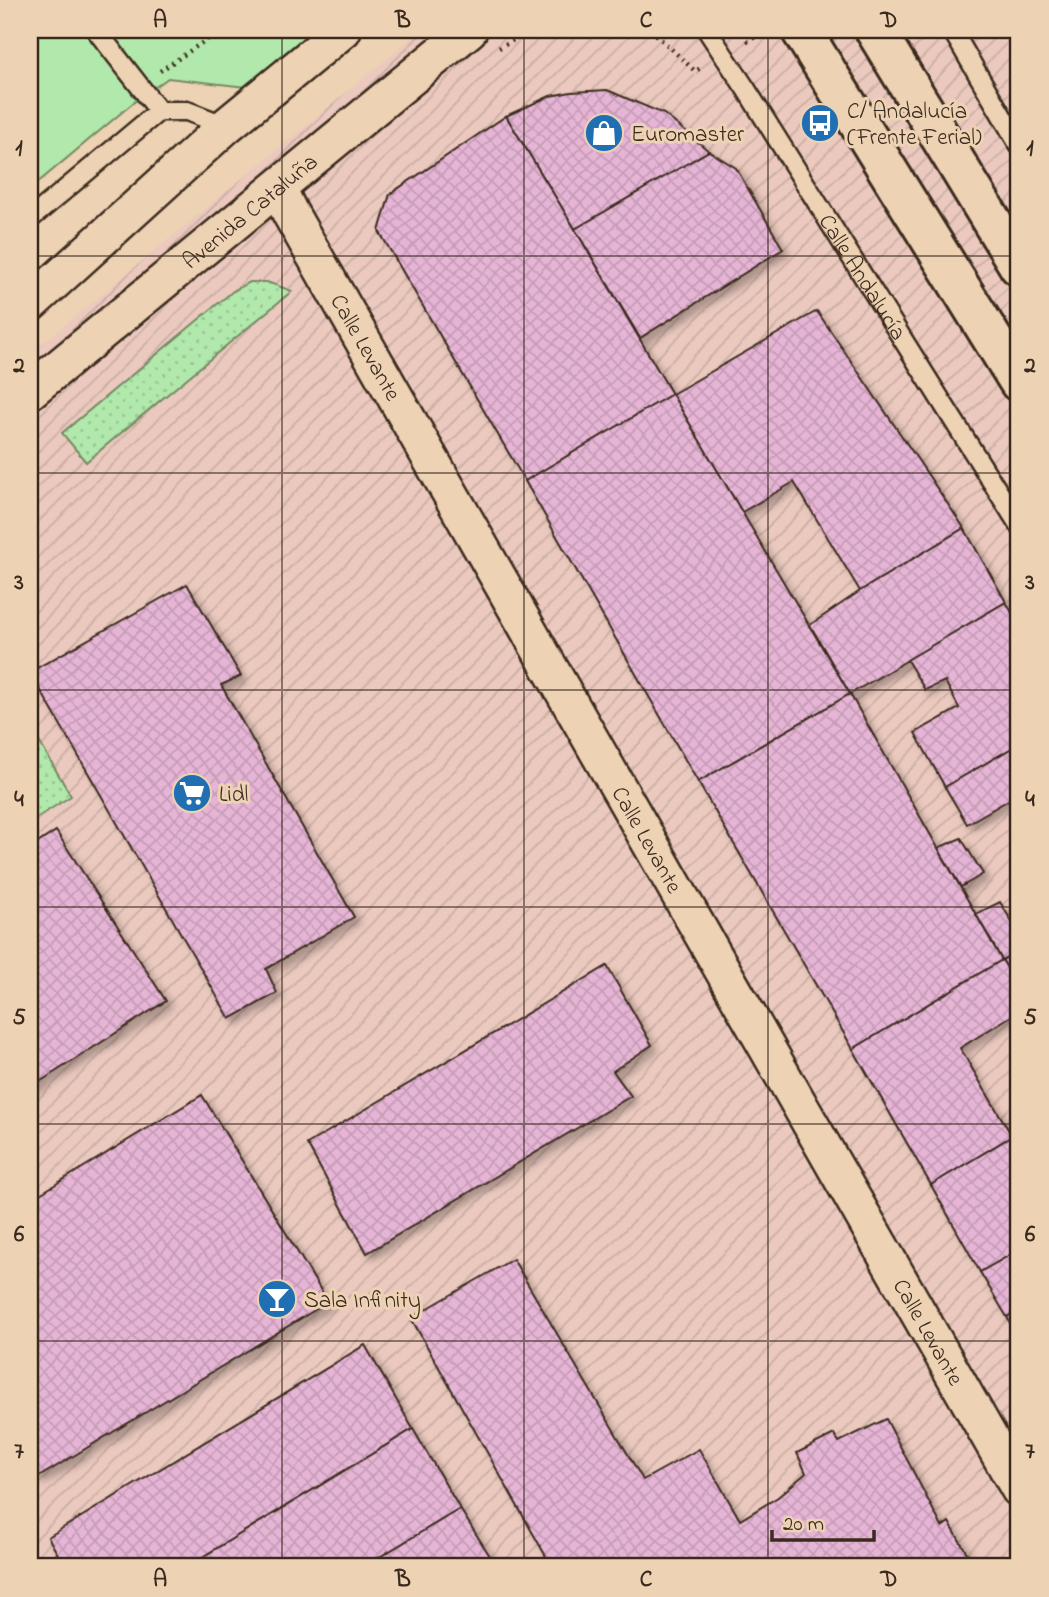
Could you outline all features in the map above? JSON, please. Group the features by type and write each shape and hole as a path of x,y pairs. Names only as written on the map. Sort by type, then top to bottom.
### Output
{"main road":[{"path":"801,30 1019,382"},
{"path":"875,30 1019,266"}],"street":[{"path":"30,304 226,126 343,30"},
{"name":"Avenida Cataluña","path":"30,391 469,30"},
{"name":"Calle Levante","path":"278,188 1019,1489"}],"lane":[{"path":"96,30 159,111"},
{"name":"Calle Andalucía","path":"707,30 1019,525"},
{"path":"952,30 1019,145"},
{"path":"30,219 159,111 187,111 226,126"}],"path":[{"path":"139,85 220,30"}],"shaded area":[{"path":"422,30 1019,30 1019,1567 30,1567 30,354"}],"green space":[{"path":"30,30 312,30 246,87 168,78 133,103 30,189"},
{"path":"250,282 267,282 292,291 86,462 62,433 233,291"},
{"path":"30,726 71,796 30,822"}],"building":[{"path":"607,90 664,114 709,151 575,229 506,116 550,96"},
{"path":"506,116 672,394 525,481 379,231 390,194"},
{"path":"709,151 736,168 783,249 640,338 575,229"},
{"path":"817,311 964,528 860,591 794,482 742,512 672,394"},
{"path":"672,394 850,694 698,782 525,481"},
{"path":"964,528 1006,602 850,694 810,625 860,591"},
{"name":"Lidl","path":"187,584 241,676 221,685 354,917 266,969 277,993 230,1019 30,672"},
{"path":"1006,602 1019,625 1019,744 945,787 915,733 959,708 945,681 925,690 907,660"},
{"path":"850,694 1002,960 853,1049 698,782"},
{"path":"1019,744 1019,810 1012,798 967,824 945,787"},
{"path":"56,831 166,1001 30,1088 30,848"},
{"path":"961,838 983,874 961,887 938,848"},
{"path":"1000,902 1015,927 1019,925 1019,951 1002,960 976,914"},
{"path":"1019,951 1019,987 1002,960"},
{"path":"1002,960 1019,987 1019,1011 960,1048 1012,1136 931,1185 853,1049"},
{"path":"607,966 652,1045 613,1071 631,1096 367,1253 307,1144"},
{"path":"202,1095 328,1302 37,1478 30,1467 30,1200"},
{"path":"1019,1132 1019,1250 980,1272 931,1185"},
{"path":"1019,1250 1019,1310 1007,1317 980,1272"},
{"path":"513,1259 643,1480 699,1449 740,1520 778,1497 806,1473 797,1453 834,1434 839,1442 886,1419 942,1527 949,1522 975,1567 552,1567 411,1318"},
{"path":"1019,1310 1019,1339 1007,1317"},
{"path":"365,1345 413,1429 186,1567 65,1567 48,1537"},
{"path":"413,1429 460,1509 363,1567 186,1567"},
{"path":"460,1509 497,1567 363,1567"}],"place":[{"name":"C/ Andalucía (Frente Ferial)","path":"820,123"},
{"name":"Euromaster","path":"604,133"},
{"name":"Lidl","path":"192,793"},
{"name":"Sala Infinity","path":"277,1299"}]}
